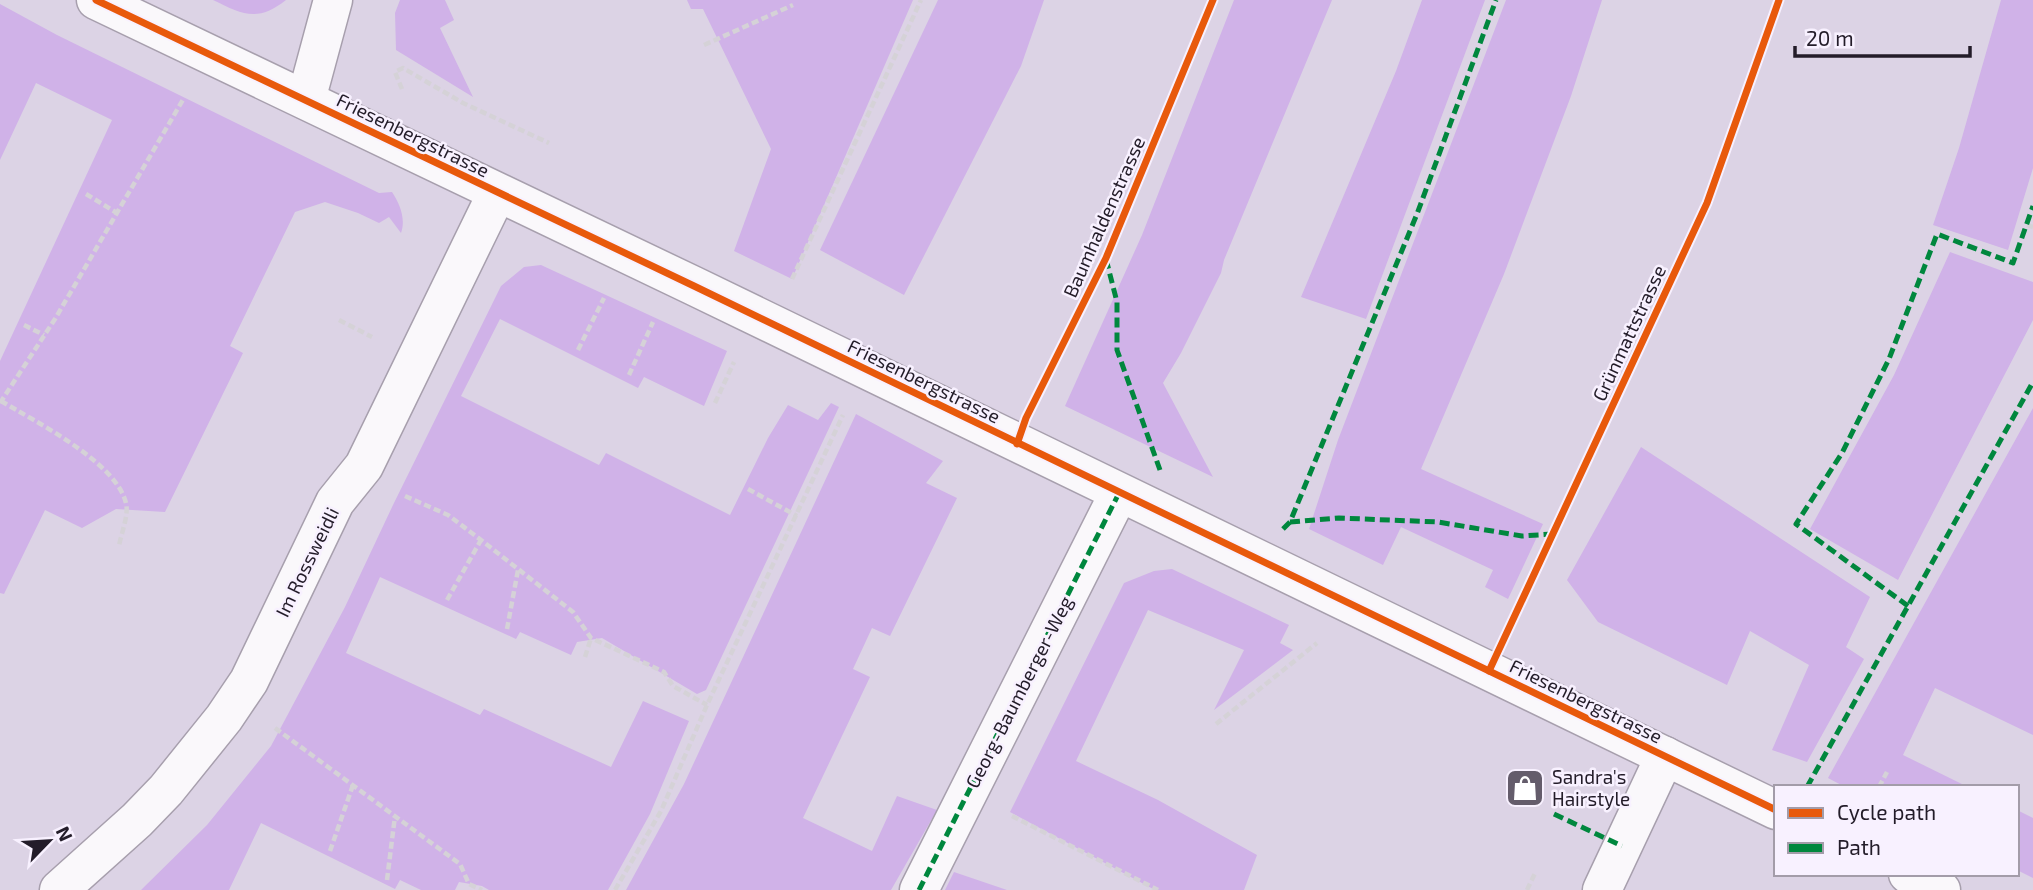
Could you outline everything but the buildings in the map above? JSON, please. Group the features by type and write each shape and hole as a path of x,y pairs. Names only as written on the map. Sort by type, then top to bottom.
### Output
{"street":[{"name":"Friesenbergstrasse","path":"96,0 1774,809"},
{"path":"306,100 333,0"},
{"name":"Im Rossweidli","path":"59,890 166,790 224,718 248,681 335,502 364,466 497,193"},
{"name":"Georg-Baumberger-Weg","path":"919,890 1119,494"},
{"path":"1602,890 1665,756"},
{"path":"1912,876 1941,890"}],"path":[{"path":"787,290 921,0"},
{"path":"704,45 793,5"},
{"path":"405,97 395,72 403,68 463,103 549,143"},
{"path":"119,546 127,505 119,488 90,456 1,402 44,335 190,88"},
{"path":"86,194 117,213"},
{"path":"578,350 605,296"},
{"path":"339,320 379,340"},
{"path":"629,376 654,321"},
{"path":"24,325 44,335"},
{"path":"715,403 736,360"},
{"path":"615,890 661,811 843,414"},
{"path":"748,489 797,516"},
{"path":"402,494 448,515 481,540 573,612 591,638 664,672 673,686 708,705"},
{"path":"447,600 481,540"},
{"path":"507,629 518,570"},
{"path":"584,657 591,638"},
{"path":"1216,724 1318,642"},
{"path":"271,726 460,864 469,884 482,890"},
{"path":"1880,785 1887,772"},
{"path":"330,850 353,785"},
{"path":"968,793 1158,890"},
{"path":"387,880 395,816"},
{"path":"1527,890 1536,871"}],"shaded area":[{"path":"213,0 286,0 266,12 250,14"},
{"path":"400,0 445,0 454,20 440,28 473,97 396,50 395,13"},
{"path":"687,0 913,0 792,279 734,251 771,149 703,9 691,9"},
{"path":"938,0 1044,0 1021,66 904,295 820,250"},
{"path":"1234,0 1332,0 1224,260 1221,273 1163,383 1213,477 1065,406 1142,235"},
{"path":"1422,0 1485,0 1366,319 1301,297 1396,71"},
{"path":"1506,0 1602,0 1571,96 1504,274 1421,469 1543,524 1508,599 1485,587 1493,570 1401,527 1383,565 1309,529 1338,440"},
{"path":"2001,0 2033,0 2033,168 2008,250 1933,225 1959,148"},
{"path":"0,4 57,35 379,193 392,192 400,207 403,222 401,233 389,217 379,223 325,202 295,212 230,346 243,353 165,512 116,509 82,528 45,510 4,594 0,593 0,361 112,120 36,83 0,160"},
{"path":"1950,252 2033,282 2033,320 1898,580 1810,529 1894,375"},
{"path":"541,265 727,351 704,406 644,377 638,388 500,319 461,396 599,465 606,453 730,515 768,438 788,405 818,420 831,403 839,407 706,690 697,694 602,638 577,642 571,655 520,632 516,639 380,577 346,653 480,715 484,709 611,767 643,701 689,721 650,814 608,890 489,890 459,882 455,890 421,890 400,880 395,889 261,823 229,890 141,890 207,825 271,746 345,607 501,286 524,267"},
{"path":"2033,408 2033,735 1935,688 1903,755 1964,785 1841,785 1828,778"},
{"path":"856,414 943,461 926,483 957,498 890,636 872,628 853,669 870,677 803,818 872,851 897,796 937,810 891,890 626,890 684,784"},
{"path":"1641,447 1870,597 1846,647 1864,659 1807,762 1772,750 1809,665 1750,631 1727,685 1598,622 1567,580"},
{"path":"1172,569 1289,625 1280,643 1293,650 1214,710 1244,650 1148,610 1076,761 1158,800 1257,855 1244,890 1155,890 1010,812 1124,583 1154,571"},
{"path":"2019,811 2033,818 2033,878 2019,871"},
{"path":"954,872 1007,890 945,890"}],"marked path":[{"path":"1283,529 1290,522 1417,214 1496,0"},
{"path":"1908,606 1796,524 1842,453 1889,359 1937,234 2013,263 2033,206"},
{"path":"1106,259 1117,302 1117,350 1160,470"},
{"path":"1808,785 2033,382"},
{"path":"919,890 1119,493"},
{"path":"1290,522 1339,518 1438,522 1522,536 1553,534"},
{"path":"1554,814 1622,846"}],"cycle path":[{"path":"96,0 1774,809"},
{"name":"Baumhaldenstrasse","path":"1017,444 1026,418 1106,258 1213,0"},
{"name":"Grünmattstrasse","path":"1489,671 1707,203 1779,0"}],"place":[{"name":"Sandra's Hairstyle","path":"1525,788"}]}
